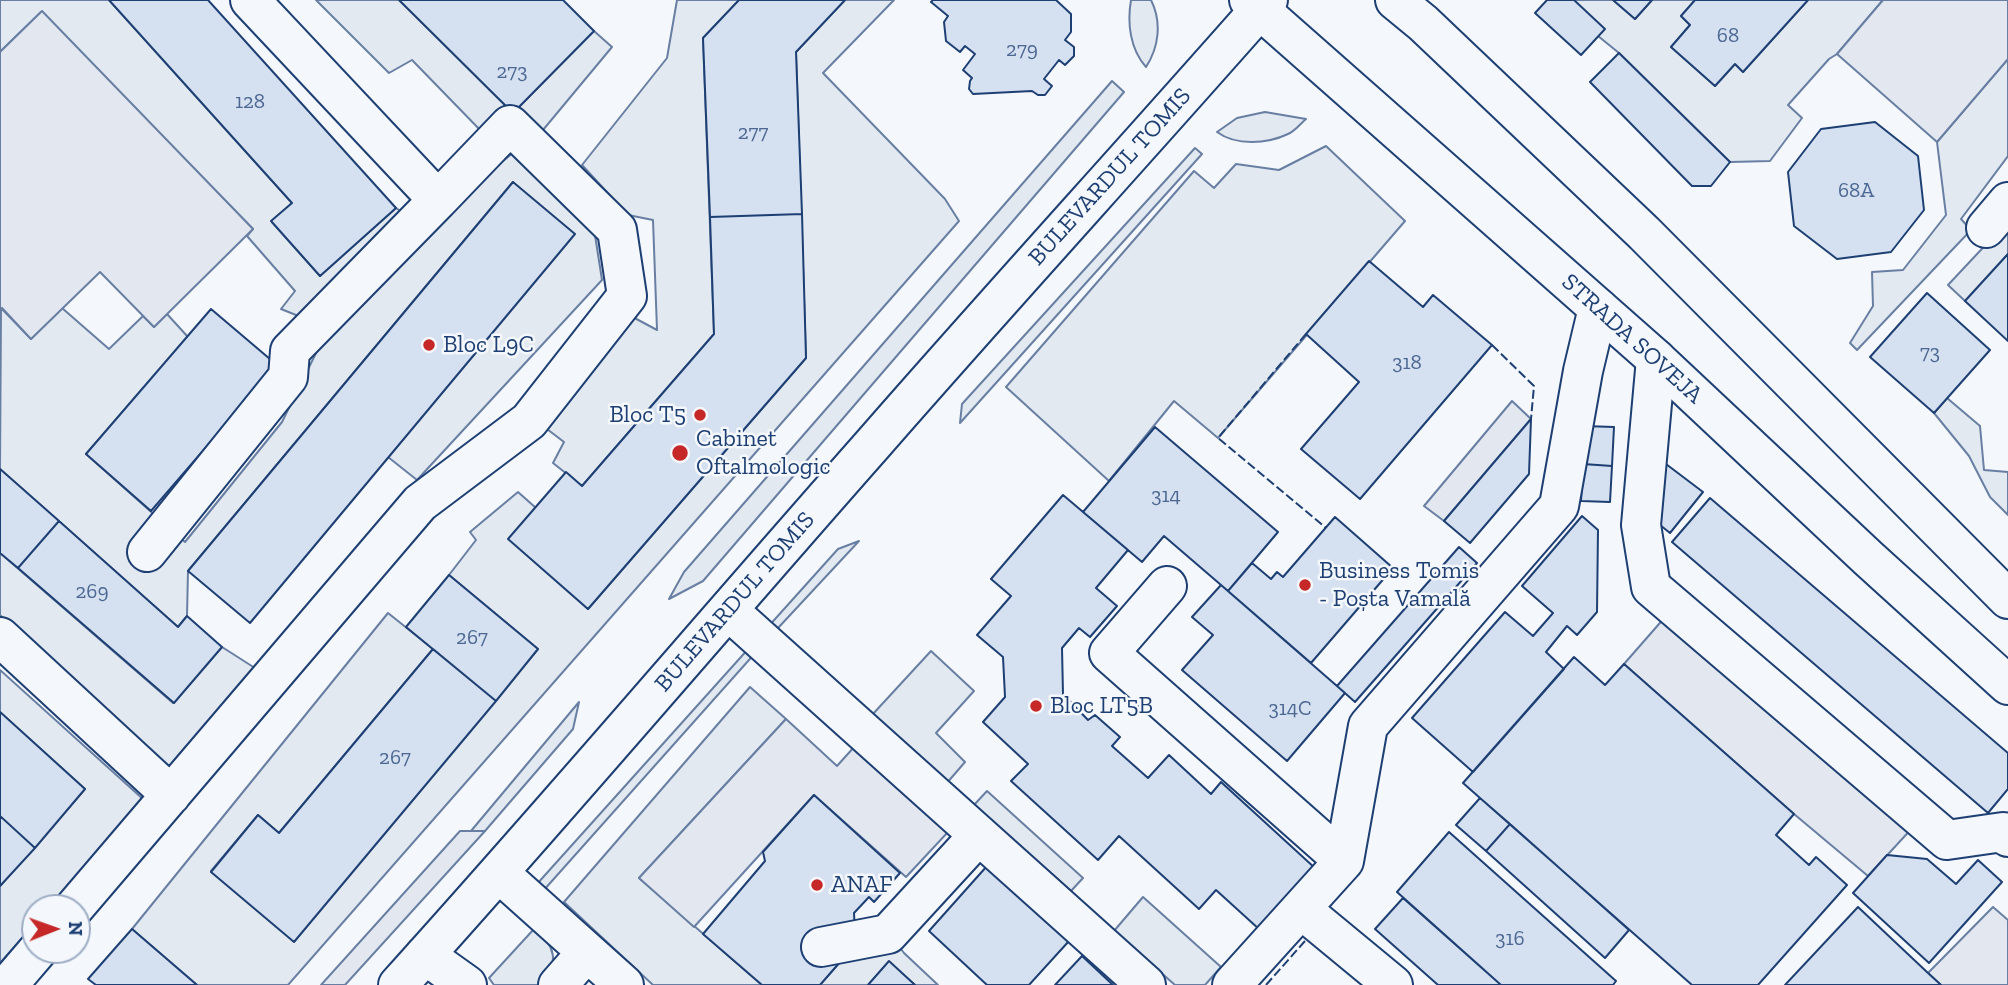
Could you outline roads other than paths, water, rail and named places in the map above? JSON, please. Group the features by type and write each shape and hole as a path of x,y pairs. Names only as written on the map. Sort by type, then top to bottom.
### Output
{"main road":[{"path":"1395,0 1423,23 1644,233 2008,598"},
{"path":"252,1 438,200"},
{"name":"STRADA SOVEJA","path":"1259,3 1656,359 2008,685"},
{"name":"BULEVARDUL TOMIS","path":"398,985 499,873 657,689 729,611 1259,3"},
{"path":"86,894 419,503 529,421 627,296 617,230 510,125 290,351 288,377 147,552"},
{"path":"1232,985 1344,861 1367,726 1559,506 1583,371 1598,308"},
{"path":"1656,359 1641,525 1651,587 1947,840 2003,832 2008,836"},
{"path":"1167,586 1109,653 1344,861"},
{"path":"729,611 1146,985"},
{"path":"0,637 171,795"},
{"path":"821,947 888,934 979,835"},
{"path":"499,873 624,985"},
{"path":"1301,909 1393,985"},
{"path":"558,985 587,952"},
{"path":"425,955 467,985"},
{"path":"8,985 26,964"}],"place":[{"name":"Bloc L9C","path":"429,345"},
{"name":"Bloc T5","path":"700,415"},
{"name":"Cabinet Oftalmologic","path":"680,453"},
{"name":"Business Tomis - Poșta Vamală","path":"1305,585"},
{"name":"Bloc LT5B","path":"1036,706"},
{"name":"ANAF","path":"817,885"}]}
